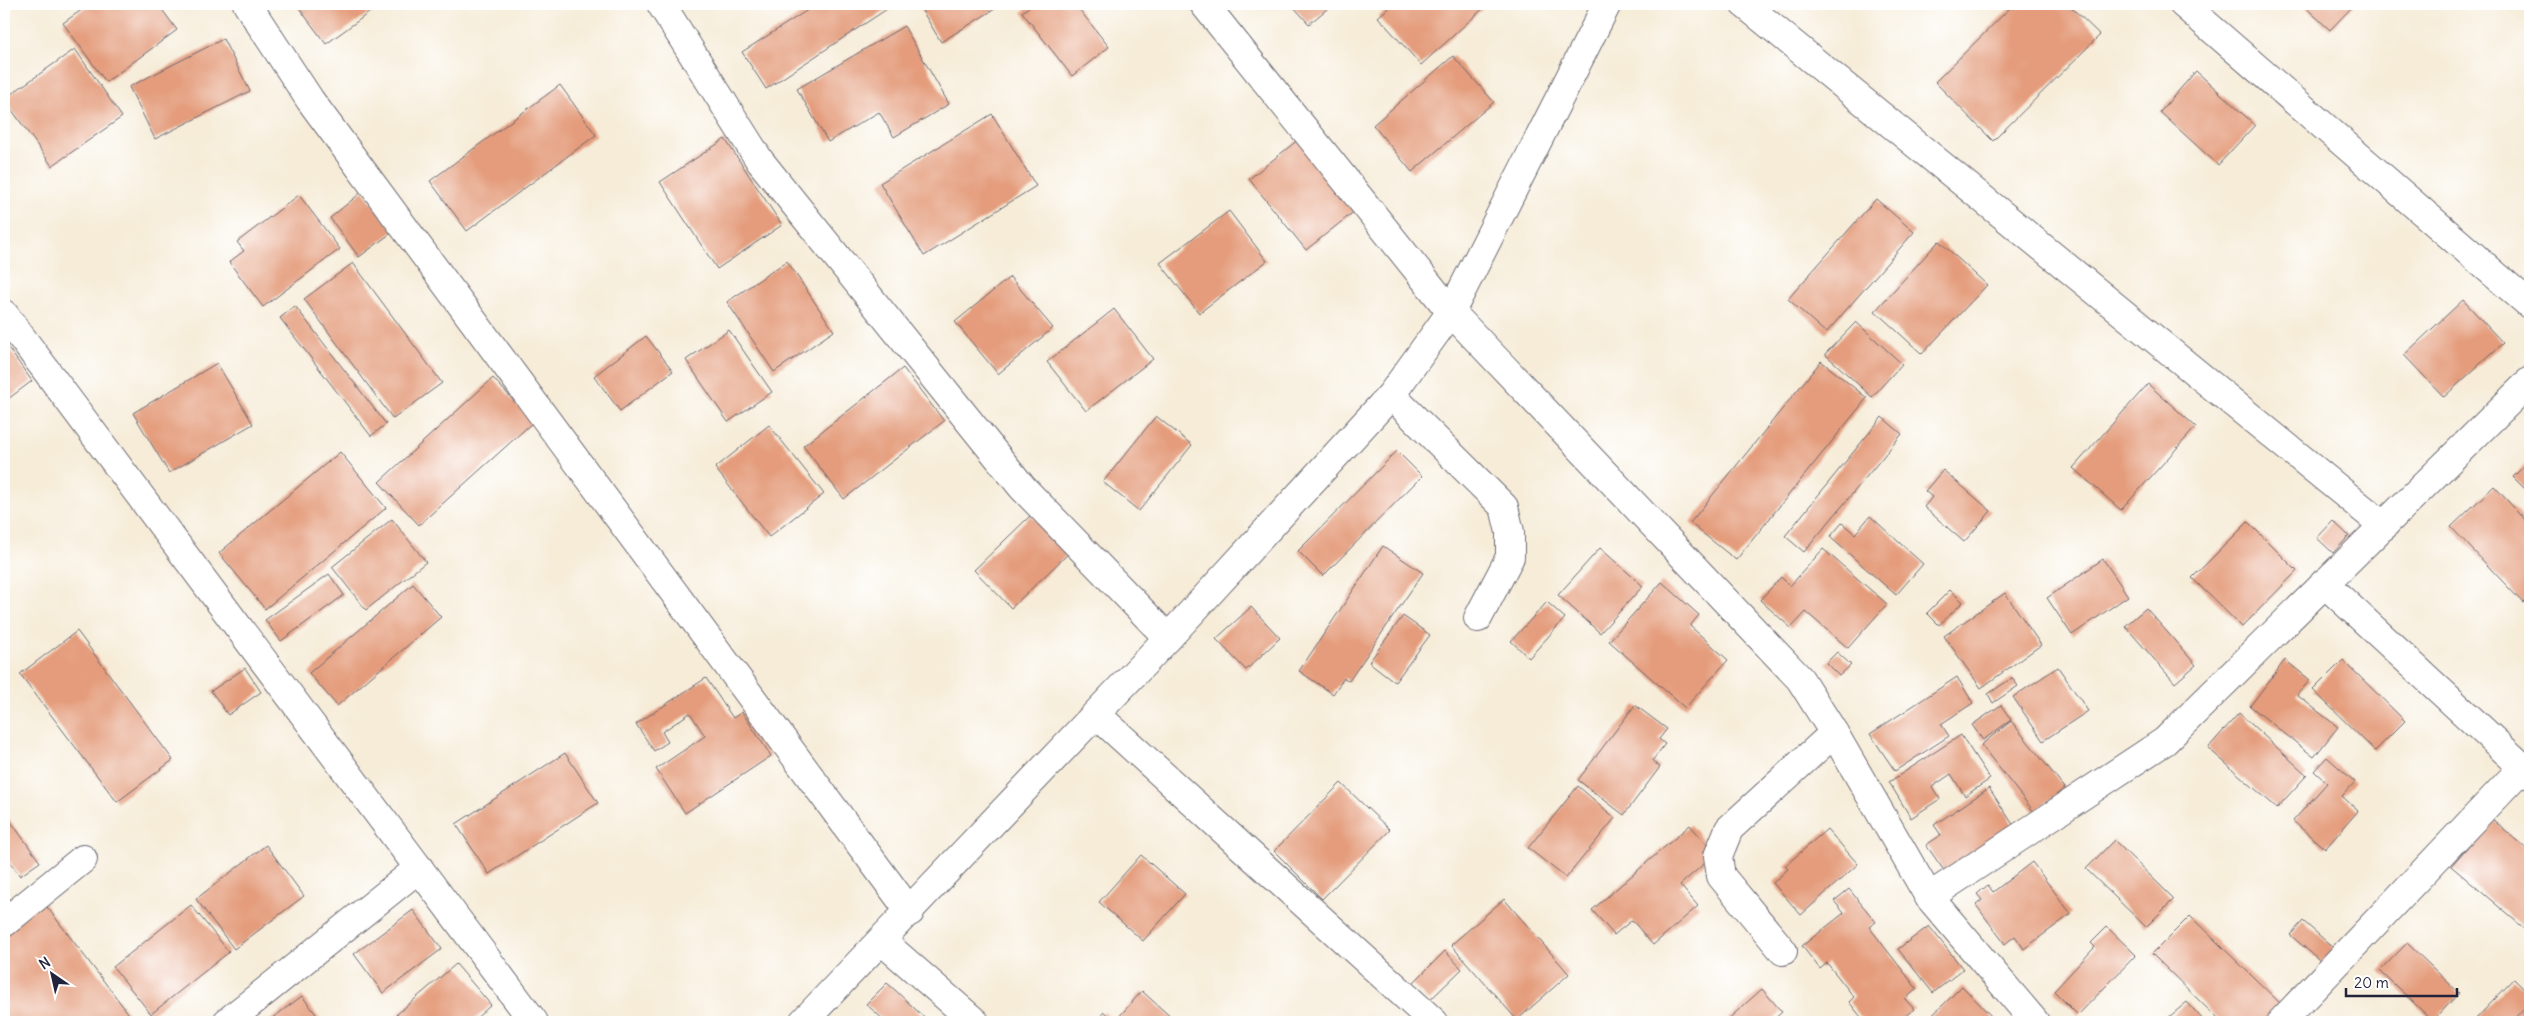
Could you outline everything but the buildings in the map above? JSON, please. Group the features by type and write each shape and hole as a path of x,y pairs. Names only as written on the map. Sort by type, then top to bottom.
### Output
{"street":[{"path":"247,4 316,108 910,912"},
{"path":"661,4 760,161 1022,487 1168,638"},
{"path":"1204,4 1451,312 1800,679 1834,732 1928,897 2035,1022"},
{"path":"803,1022 910,912 1168,638 1391,395 1451,312 1607,4"},
{"path":"1744,4 2384,526"},
{"path":"2183,4 2530,305"},
{"path":"4,314 534,1022"},
{"path":"1928,897 2165,741 2530,381"},
{"path":"1391,395 1504,507 1510,532 1510,558 1478,618"},
{"path":"2281,1022 2527,771 2324,583"},
{"path":"1096,714 1434,1022"},
{"path":"1783,951 1721,876 1718,856 1730,829 1834,732"},
{"path":"4,923 83,859"},
{"path":"227,1022 420,868"},
{"path":"882,941 974,1022"}]}
